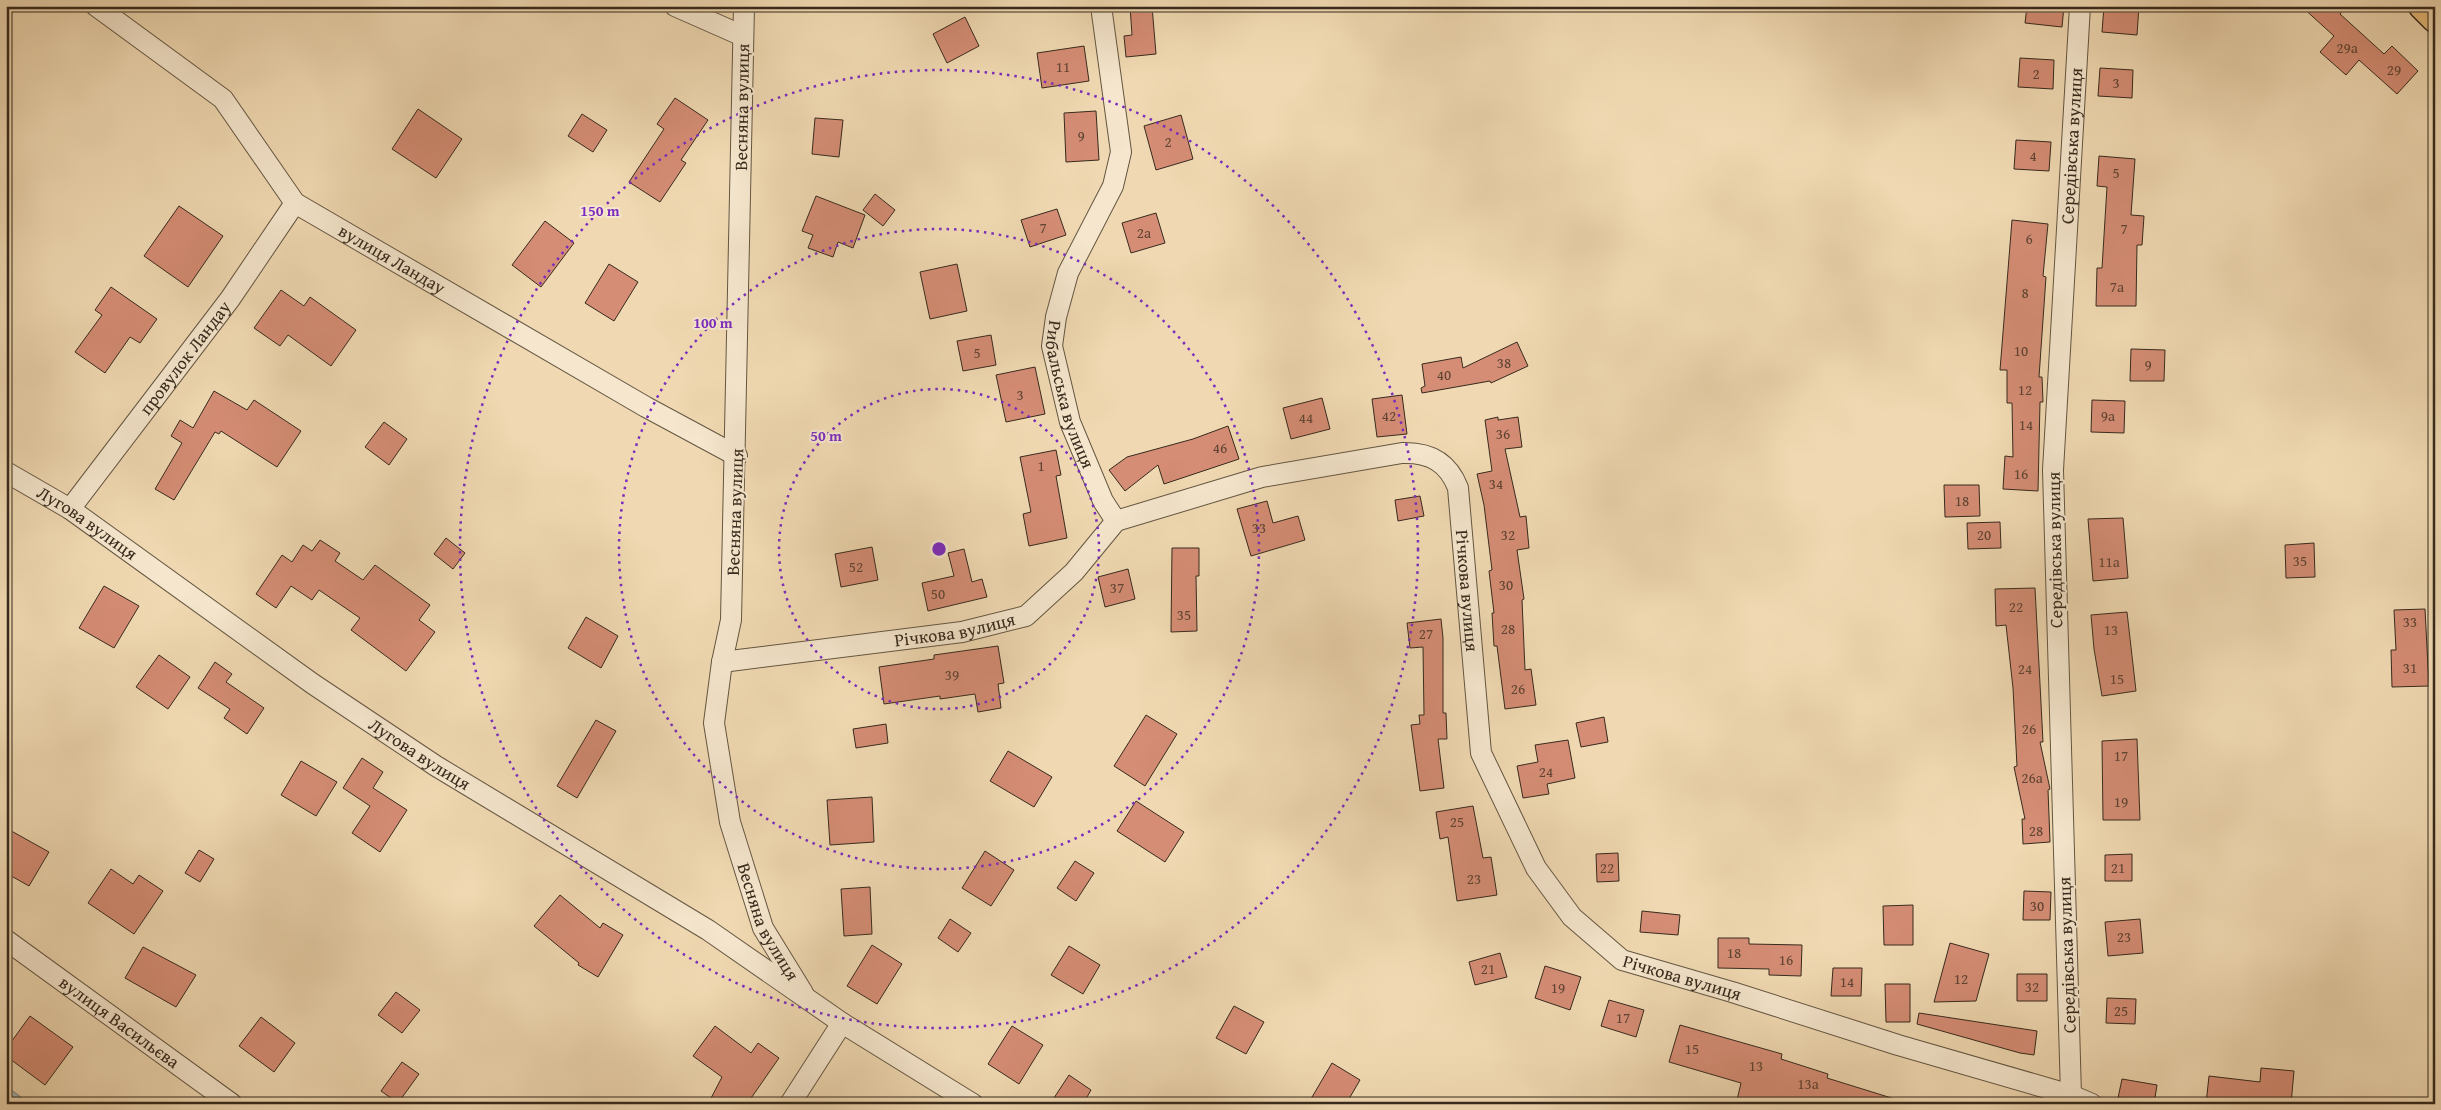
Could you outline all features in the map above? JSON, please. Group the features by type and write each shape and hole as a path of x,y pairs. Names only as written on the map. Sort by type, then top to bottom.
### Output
{"main road":[{"path":"2422,6 2435,20"}],"street":[{"name":"вулиця Ландау","path":"96,6 223,99 294,203 646,407 736,456"},
{"path":"674,6 743,36"},
{"name":"Весняна вулиця","path":"744,6 732,620 722,662 714,723 730,822 763,928 806,998"},
{"name":"Рибальська вулиця","path":"1102,6 1121,152 1113,186 1068,273 1056,317 1052,346 1070,422 1103,501 1116,521"},
{"name":"Середівська вулиця","path":"2070,1095 2053,470 2080,6"},
{"name":"провулок Ландау","path":"70,509 230,298 294,203"},
{"name":"Річкова вулиця","path":"722,662 962,632 1026,616 1074,572 1116,521 1262,477 1402,453 1416,452 1430,456 1448,469 1458,488 1481,753 1536,868 1572,917 1622,960 1732,992 1898,1045 2070,1095 2092,1104"},
{"name":"Лугова вулиця","path":"6,472 70,509 313,684 436,766 708,930 842,1023 973,1104"},
{"name":"вулиця Васильєва","path":"6,940 232,1104"},
{"path":"790,1104 842,1023"}],"water":[{"path":"6,1086 30,1104 6,1104"}],"building":[{"path":"1130,6 1152,6 1156,54 1126,57 1124,36 1132,35"},
{"path":"2027,6 2064,6 2062,27 2025,23"},
{"path":"2104,6 2139,6 2137,35 2102,32"},
{"path":"2301,6 2347,6 2340,14 2384,54 2392,46 2418,71 2397,94 2359,60 2346,75 2320,52 2334,36"},
{"path":"965,17 979,46 947,63 933,34"},
{"path":"1084,46 1089,81 1042,88 1037,53"},
{"path":"2020,58 2054,60 2053,89 2018,87"},
{"path":"2100,68 2133,70 2132,98 2098,96"},
{"path":"675,98 708,120 681,160 686,163 660,202 629,182 664,129 657,124"},
{"path":"418,109 462,139 436,178 392,149"},
{"path":"1096,111 1099,160 1066,162 1064,113"},
{"path":"582,114 607,130 593,152 568,136"},
{"path":"1181,115 1193,159 1156,170 1144,126"},
{"path":"815,118 843,120 839,157 812,154"},
{"path":"2016,140 2051,142 2049,171 2014,169"},
{"path":"2099,156 2135,159 2131,215 2144,216 2142,245 2137,245 2136,306 2096,306 2097,268 2102,268 2107,187 2097,186"},
{"path":"875,194 895,210 883,226 863,210"},
{"path":"816,196 865,215 853,248 838,242 833,257 808,248 813,235 802,231"},
{"path":"179,206 223,236 188,287 144,256"},
{"path":"1057,209 1066,235 1030,247 1021,220"},
{"path":"1156,213 1165,243 1131,253 1122,223"},
{"path":"2012,220 2048,224 2043,276 2046,277 2039,377 2042,377 2043,402 2040,402 2038,491 2003,489 2005,456 2013,457 2012,403 2007,403 2007,370 2000,370"},
{"path":"545,221 574,243 541,287 512,265"},
{"path":"609,264 638,282 614,321 585,303"},
{"path":"957,264 967,311 930,319 920,272"},
{"path":"111,287 157,319 140,343 130,337 105,373 75,352 102,315 95,310"},
{"path":"281,290 304,306 310,297 356,330 331,366 288,335 280,346 254,328"},
{"path":"991,335 996,365 963,371 957,341"},
{"path":"1517,342 1528,366 1491,383 1490,381 1422,393 1421,388 1425,386 1422,364 1461,357 1463,368"},
{"path":"2131,349 2165,350 2164,381 2130,381"},
{"path":"1035,367 1045,414 1006,422 996,375"},
{"path":"214,391 247,410 254,400 301,431 277,467 221,431 219,434 215,432 174,500 155,489 182,443 171,436 180,420 193,428"},
{"path":"1402,395 1407,434 1377,437 1372,399"},
{"path":"1322,398 1330,429 1291,439 1283,408"},
{"path":"2092,400 2125,401 2124,433 2091,432"},
{"path":"1498,417 1498,420 1518,417 1522,447 1505,449 1520,517 1526,516 1529,548 1517,550 1524,599 1522,600 1525,670 1531,669 1536,705 1505,709 1497,646 1494,646 1492,613 1494,613 1489,571 1492,570 1484,505 1477,474 1492,471 1485,420"},
{"path":"384,422 407,439 389,465 365,447"},
{"path":"1228,426 1239,459 1164,484 1158,465 1125,491 1109,470 1127,457 1193,439"},
{"path":"1056,450 1061,475 1056,476 1067,538 1029,546 1023,514 1031,512 1020,457"},
{"path":"1944,485 1979,485 1980,516 1945,517"},
{"path":"1420,496 1424,516 1398,521 1395,500"},
{"path":"1267,501 1273,523 1298,516 1305,540 1251,556 1237,509"},
{"path":"2123,518 2128,578 2093,581 2088,519"},
{"path":"2000,522 2001,548 1968,549 1967,523"},
{"path":"446,538 465,553 453,569 434,554"},
{"path":"320,540 340,553 335,561 363,580 375,565 430,605 419,620 435,632 406,671 351,630 360,618 319,590 312,600 291,586 276,608 256,594 282,555 292,562 303,545 312,551"},
{"path":"2314,543 2315,577 2286,578 2285,545"},
{"path":"872,547 878,580 841,587 835,554"},
{"path":"1172,548 1199,548 1199,576 1196,576 1197,631 1171,632"},
{"path":"964,549 972,582 982,579 987,597 928,611 922,583 954,576 948,553"},
{"path":"1128,569 1135,599 1105,607 1098,577"},
{"path":"104,586 139,606 114,648 79,628"},
{"path":"2035,588 2043,742 2040,742 2050,789 2048,790 2050,842 2023,844 2022,819 2025,819 2014,767 2017,766 2013,688 2006,625 1996,626 1995,589"},
{"path":"2425,609 2429,686 2392,687 2391,650 2396,650 2394,610"},
{"path":"2127,612 2136,691 2102,696 2094,649 2091,615"},
{"path":"586,617 618,636 601,668 568,648"},
{"path":"1441,619 1443,638 1443,713 1446,713 1447,739 1438,739 1444,788 1420,791 1411,725 1420,724 1419,715 1424,715 1423,647 1410,648 1407,623"},
{"path":"998,646 1004,683 998,684 1001,708 978,712 975,694 940,699 940,696 884,704 879,667 934,659 934,655"},
{"path":"159,655 190,677 168,709 136,687"},
{"path":"215,662 232,674 226,682 264,708 247,734 224,718 230,709 198,688"},
{"path":"1146,715 1177,734 1145,786 1114,766"},
{"path":"1604,717 1608,742 1581,747 1576,723"},
{"path":"596,720 616,731 577,798 557,786"},
{"path":"886,724 888,743 856,748 853,729"},
{"path":"2137,739 2140,820 2103,820 2102,741"},
{"path":"1568,740 1575,778 1547,784 1549,794 1523,798 1517,766 1538,762 1535,745"},
{"path":"1008,751 1052,777 1034,807 990,781"},
{"path":"362,758 383,772 373,788 407,810 380,852 352,833 370,806 343,788"},
{"path":"301,761 337,782 316,816 281,795"},
{"path":"872,797 874,842 830,845 827,800"},
{"path":"1136,801 1184,832 1165,862 1117,831"},
{"path":"1473,806 1483,858 1491,857 1497,895 1457,901 1448,837 1440,839 1436,812"},
{"path":"6,828 49,852 29,886 6,873"},
{"path":"199,850 214,859 200,882 185,873"},
{"path":"985,851 1014,870 991,906 962,888"},
{"path":"1618,853 1619,881 1597,882 1596,854"},
{"path":"2132,854 2132,881 2105,881 2105,855"},
{"path":"1075,861 1094,873 1076,901 1057,888"},
{"path":"111,869 133,884 139,875 163,891 134,934 88,903"},
{"path":"870,887 872,934 844,936 841,889"},
{"path":"2024,891 2051,892 2050,920 2023,920"},
{"path":"560,895 600,928 603,923 623,935 598,977 578,965 579,963 534,926"},
{"path":"1913,905 1913,945 1884,945 1883,906"},
{"path":"1642,911 1680,915 1678,935 1640,932"},
{"path":"950,919 971,933 958,952 938,938"},
{"path":"2140,919 2143,953 2108,956 2105,922"},
{"path":"1718,938 1749,938 1749,944 1802,945 1801,976 1769,975 1769,969 1718,968"},
{"path":"1950,943 1989,954 1976,1001 1934,1002"},
{"path":"872,945 902,964 877,1004 847,986"},
{"path":"1069,946 1100,965 1083,994 1051,975"},
{"path":"143,947 196,975 176,1007 125,978"},
{"path":"1500,953 1507,977 1475,985 1469,962"},
{"path":"1545,966 1581,977 1570,1010 1535,998"},
{"path":"1833,968 1862,968 1861,996 1831,996"},
{"path":"2017,974 2047,974 2047,1001 2017,1001"},
{"path":"1885,984 1910,984 1910,1022 1886,1022"},
{"path":"396,992 420,1010 402,1033 378,1015"},
{"path":"2107,998 2136,999 2135,1024 2106,1023"},
{"path":"1609,1000 1644,1010 1636,1037 1601,1026"},
{"path":"1234,1006 1264,1022 1246,1054 1216,1038"},
{"path":"1919,1013 2037,1031 2034,1055 2020,1053 1917,1024"},
{"path":"30,1016 73,1047 45,1085 6,1056 6,1049"},
{"path":"261,1017 295,1043 274,1072 239,1046"},
{"path":"1680,1025 1782,1054 1781,1059 1828,1074 1827,1078 1898,1100 1897,1104 1736,1104 1741,1083 1669,1062"},
{"path":"715,1026 751,1053 758,1043 779,1058 747,1104 708,1104 722,1077 693,1056"},
{"path":"1012,1026 1043,1045 1019,1084 988,1064"},
{"path":"402,1062 419,1074 398,1103 381,1091"},
{"path":"1332,1063 1360,1080 1346,1104 1308,1104"},
{"path":"2261,1068 2294,1071 2291,1104 2206,1104 2209,1076 2260,1082"},
{"path":"1069,1075 1091,1090 1083,1104 1050,1104"},
{"path":"2122,1079 2157,1085 2154,1104 2118,1098"}]}
